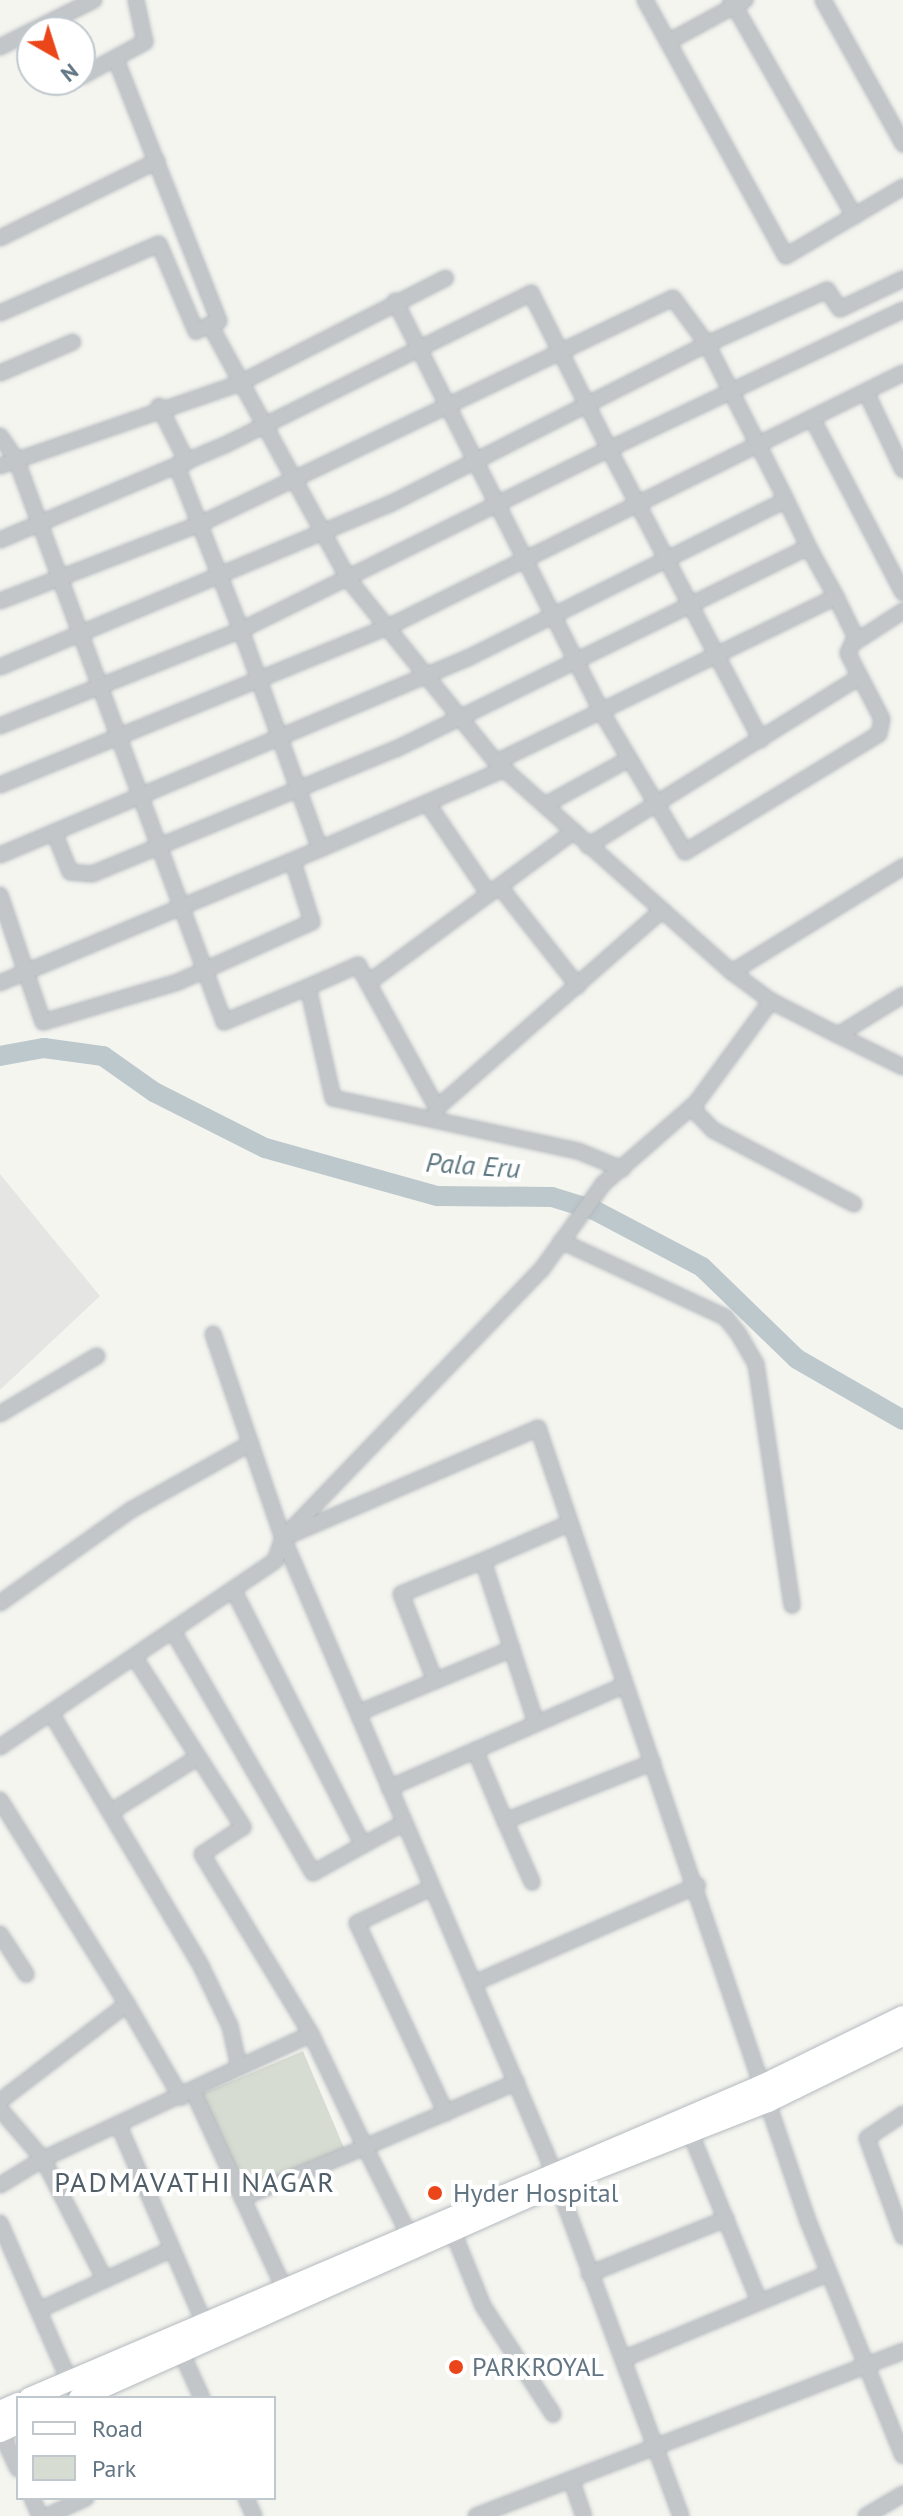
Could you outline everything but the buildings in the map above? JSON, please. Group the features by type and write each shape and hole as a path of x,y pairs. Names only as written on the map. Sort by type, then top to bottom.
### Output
{"street":[{"path":"0,47 94,0"},
{"path":"96,69 149,35 136,0"},
{"path":"645,0 786,256 903,187"},
{"path":"823,0 903,144"},
{"path":"668,42 737,2 854,216"},
{"path":"0,313 159,244 196,331 219,321 207,282 116,59"},
{"path":"0,238 157,161"},
{"path":"0,466 159,406 238,384 395,301 446,278"},
{"path":"840,309 903,279"},
{"path":"0,667 221,578 475,463 707,344 827,290 860,331"},
{"path":"0,540 182,464 531,293 761,740"},
{"path":"0,601 200,524 673,298 707,344 857,640"},
{"path":"395,301 445,406 601,711 654,809 685,852 763,810 879,734 882,719 848,653 857,640 903,611"},
{"path":"0,726 241,630 349,580 609,449 733,395 903,310"},
{"path":"210,325 238,384 349,580 500,766 732,972 771,1001 903,1067"},
{"path":"0,373 73,342"},
{"path":"0,785 388,627 903,373"},
{"path":"866,392 898,444 903,470"},
{"path":"159,406 182,464 200,524 261,679 320,849"},
{"path":"812,418 903,593"},
{"path":"0,436 16,459 55,579 95,687 141,797 178,912 224,1022 358,965 437,1108"},
{"path":"0,855 280,740 428,675 786,500"},
{"path":"54,832 75,876 159,848 299,791 461,718 688,603 810,550"},
{"path":"0,983 178,912 320,849 430,807 601,711 836,597"},
{"path":"588,846 654,809 860,677"},
{"path":"545,805 627,760"},
{"path":"430,807 494,891 578,986"},
{"path":"368,983 574,831"},
{"path":"0,895 4,918 43,1022 204,970 312,922 293,862"},
{"path":"732,972 903,867"},
{"path":"433,1124 437,1108 662,910"},
{"path":"308,987 333,1098 433,1124 578,1151 622,1169"},
{"path":"838,1035 903,995"},
{"path":"283,1538 367,1457 561,1241 591,1201 691,1107 771,1001"},
{"path":"691,1107 713,1130 854,1204"},
{"path":"561,1241 725,1317 738,1333 756,1364 792,1605"},
{"path":"213,1334 283,1538 517,2082 681,2516"},
{"path":"0,1414 97,1356"},
{"path":"283,1538 538,1428 625,1685 698,1885 827,2274 903,2456"},
{"path":"0,1603 142,1503 251,1443"},
{"path":"536,1723 483,1561 570,1523"},
{"path":"0,1747 235,1593 284,1551 283,1538"},
{"path":"435,1681 401,1594 490,1558"},
{"path":"235,1593 363,1845"},
{"path":"174,1633 313,1873 404,1823"},
{"path":"358,1713 512,1649"},
{"path":"135,1658 243,1827 202,1854 311,2034 412,2241"},
{"path":"389,1788 625,1685"},
{"path":"51,1713 114,1810 200,1964 230,2026 239,2067"},
{"path":"475,1750 532,1882"},
{"path":"114,1810 198,1757"},
{"path":"505,1821 653,1762"},
{"path":"0,1800 187,2094 242,2198 288,2296"},
{"path":"474,1983 698,1885"},
{"path":"431,1888 357,1923 446,2113"},
{"path":"0,1934 6,1956 26,1974"},
{"path":"0,2101 127,2004"},
{"path":"412,2241 453,2232 554,2178 690,2132 903,2016"},
{"path":"0,2185 43,2159 311,2034"},
{"path":"74,2389 554,2178 903,2036"},
{"path":"242,2198 517,2082"},
{"path":"0,2109 43,2159 105,2280"},
{"path":"903,2114 867,2138 903,2237"},
{"path":"119,2126 208,2332"},
{"path":"690,2132 759,2301"},
{"path":"589,2274 726,2219"},
{"path":"0,2223 74,2389"},
{"path":"453,2232 483,2306 553,2414"},
{"path":"39,2310 172,2249"},
{"path":"623,2359 827,2274"},
{"path":"39,2396 74,2389 182,2354 208,2332"},
{"path":"476,2516 903,2351"},
{"path":"182,2354 201,2396"},
{"path":"0,2431 16,2465"},
{"path":"571,2479 584,2516"},
{"path":"866,2516 903,2494"},
{"path":"47,2516 82,2500"}],"shaded area":[{"path":"0,1174 100,1296 0,1390"}],"green space":[{"path":"303,2051 345,2150 244,2193 202,2094"}],"waterway":[{"name":"Pala Eru","path":"0,1056 44,1048 103,1056 154,1092 265,1148 437,1196 552,1197 594,1210 702,1267 797,1359 903,1420"}],"place":[{"name":"Hyder Hospital","path":"435,2193"},
{"name":"PARKROYAL","path":"456,2367"}],"district":[{"name":"PADMAVATHI NAGAR","path":"195,2182"}]}
